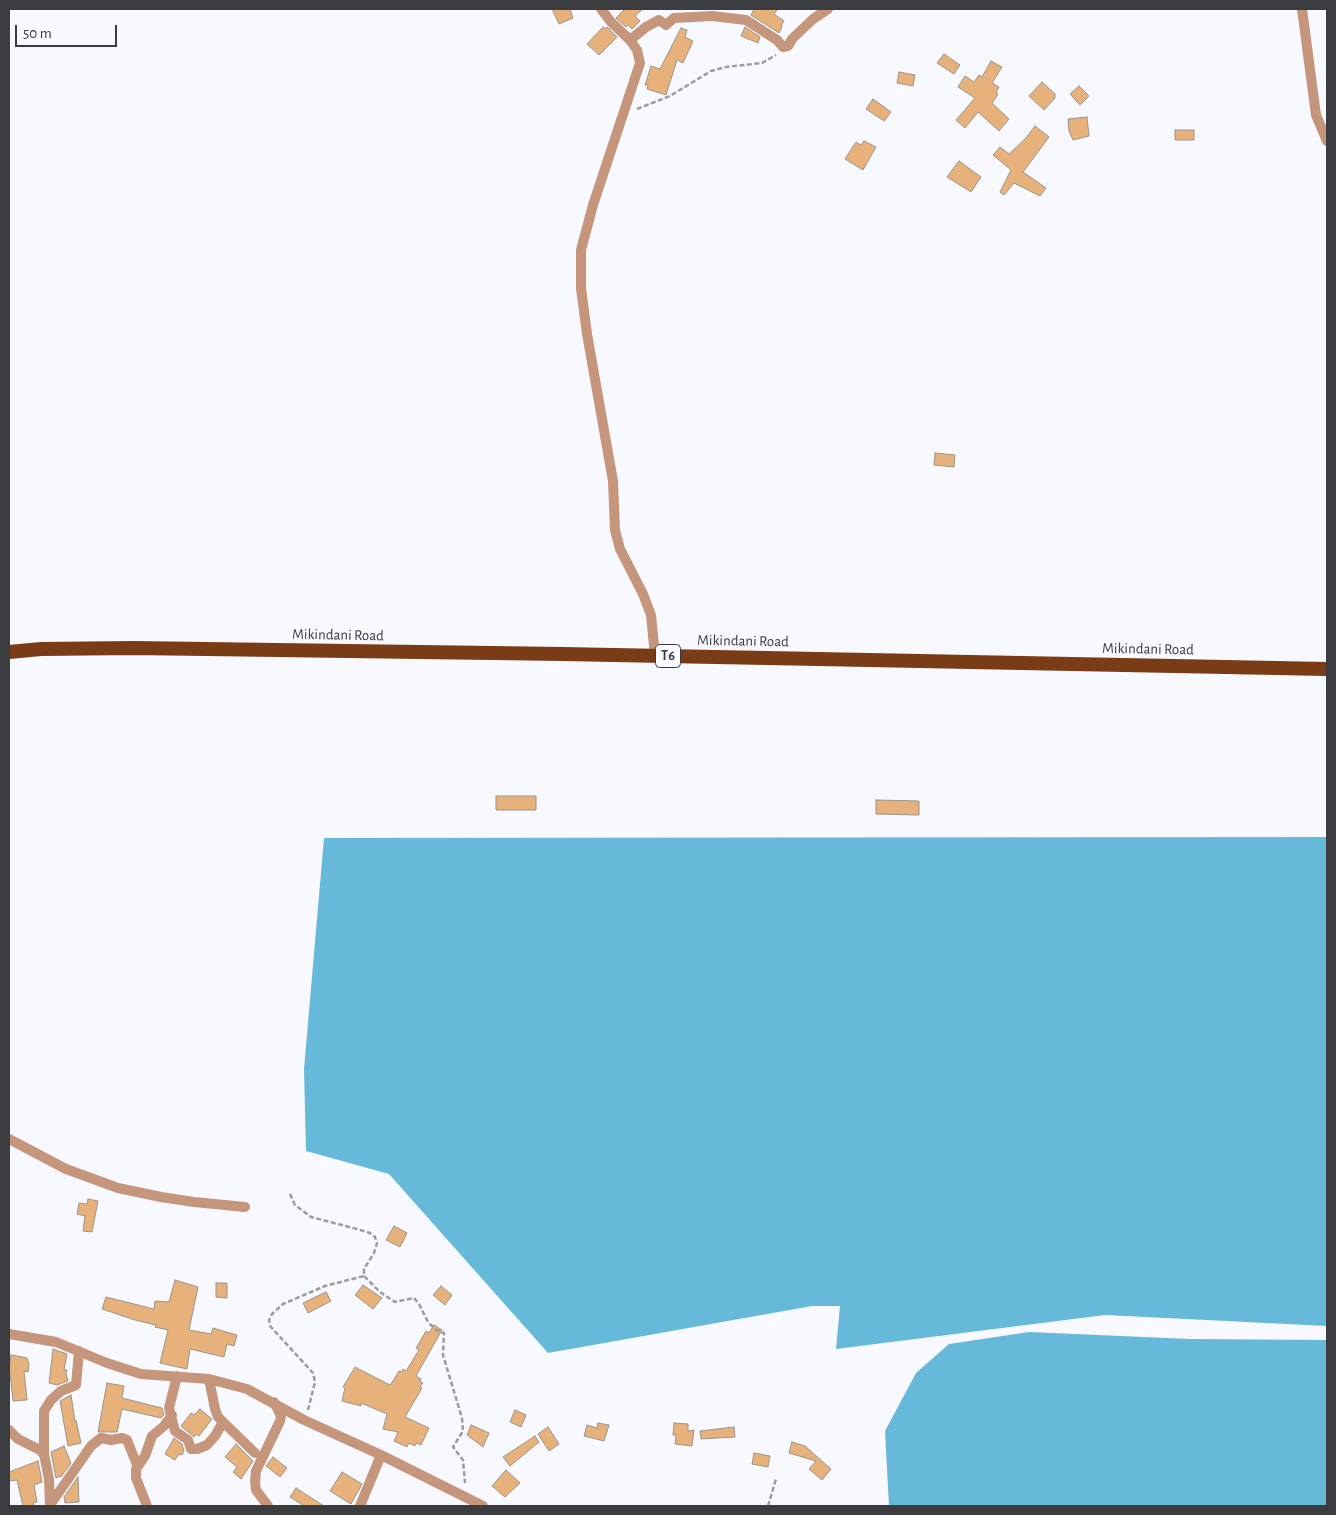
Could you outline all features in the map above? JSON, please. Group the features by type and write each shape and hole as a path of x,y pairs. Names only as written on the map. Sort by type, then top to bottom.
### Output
{"highway":[{"name":"Mikindani Road","path":"9,652 41,649 134,648 1327,669"}],"street":[{"path":"601,9 611,22 630,40 637,50 640,63 593,205 581,250 581,288 588,343 613,481 615,530 620,549 652,615 655,656"},
{"path":"630,40 646,27 659,20 666,25 674,18 712,16 746,20 777,40 784,48 814,19 828,9"},
{"path":"1302,9 1316,115 1327,141"},
{"path":"9,1139 66,1169 118,1188 194,1202 245,1207"},
{"path":"9,1334 56,1342 107,1363 141,1374 209,1379 247,1389 304,1420 381,1455 482,1506"},
{"path":"50,1505 49,1479 44,1454 44,1411 46,1406 56,1396 76,1385 79,1351"},
{"path":"177,1376 169,1408 175,1431 188,1440 191,1449 194,1450 207,1445 223,1422"},
{"path":"209,1379 218,1417 255,1453"},
{"path":"268,1506 256,1490 255,1482 256,1471 280,1421 280,1416 274,1402"},
{"path":"137,1465 145,1456 146,1448 152,1436 164,1426 172,1415"},
{"path":"9,1430 18,1439 44,1454"},
{"path":"50,1505 91,1446 101,1438 111,1440 122,1438 126,1440 137,1465 136,1478 147,1506"},
{"path":"360,1506 381,1455"}],"path":[{"path":"624,113 657,102 711,71 726,66 762,63 771,59 784,48"},
{"path":"290,1194 295,1205 311,1217 370,1233 375,1237 377,1243 364,1269 364,1276 380,1292 395,1302 414,1298 428,1322 436,1330 444,1333 443,1355 462,1418 463,1431 453,1447 463,1460 464,1497"},
{"path":"304,1420 314,1393 315,1382 313,1373 270,1326 269,1320 272,1314 283,1304 325,1286 364,1276"},
{"path":"768,1506 776,1479"}],"water":[{"path":"1327,837 1327,1326 1105,1315 836,1349 840,1306 812,1306 548,1353 389,1174 306,1151 304,1069 324,838"},
{"path":"1029,1332 1190,1339 1327,1340 1327,1506 889,1506 885,1431 916,1373 949,1344"}],"building":[{"path":"552,9 570,9 573,18 559,24"},
{"path":"625,9 643,9 635,16 640,21 632,29 628,25 626,27 616,18"},
{"path":"754,9 778,9 774,14 784,21 779,33 751,15"},
{"path":"603,27 605,29 607,27 617,37 599,55 587,44"},
{"path":"745,27 760,37 758,43 741,36"},
{"path":"681,28 687,30 685,37 693,41 683,63 677,60 666,95 647,89 648,85 645,85 651,66 660,69"},
{"path":"944,54 960,65 954,74 937,63"},
{"path":"991,61 1002,67 992,83 999,87 996,92 998,94 992,103 1009,119 999,131 978,112 965,128 956,120 975,98 958,87 965,76 974,82 979,75 982,77"},
{"path":"899,72 915,75 913,86 897,83"},
{"path":"1042,82 1055,94 1055,98 1044,110 1029,96"},
{"path":"1079,86 1089,96 1080,105 1070,94"},
{"path":"873,99 891,112 884,121 866,109"},
{"path":"1087,117 1089,136 1073,140 1069,131 1068,119"},
{"path":"1035,126 1049,137 1023,172 1046,188 1040,196 1014,183 1004,195 1000,192 1011,170 993,155 1000,147 1009,154 1025,139"},
{"path":"1175,130 1194,130 1194,140 1175,140"},
{"path":"864,141 876,147 863,170 845,159 856,142 861,145"},
{"path":"959,161 981,177 971,192 947,177"},
{"path":"935,453 955,455 954,467 934,465"},
{"path":"496,796 536,796 536,810 496,810"},
{"path":"876,800 919,801 919,815 876,814"},
{"path":"88,1199 98,1201 92,1232 83,1231 85,1216 77,1214 79,1203 87,1204"},
{"path":"394,1226 407,1233 400,1247 386,1240"},
{"path":"175,1280 198,1287 189,1330 211,1334 213,1328 237,1335 234,1346 227,1344 224,1357 190,1349 187,1369 160,1363 168,1330 102,1309 106,1297 154,1309 155,1301 169,1302"},
{"path":"216,1283 227,1283 227,1298 216,1297"},
{"path":"363,1285 382,1298 373,1309 355,1295"},
{"path":"441,1286 452,1295 445,1305 433,1295"},
{"path":"326,1292 331,1301 308,1313 303,1303"},
{"path":"434,1325 442,1330 416,1376 423,1383 420,1387 422,1388 405,1417 429,1428 421,1445 416,1443 415,1446 409,1443 407,1447 394,1441 398,1432 383,1429 387,1414 361,1403 361,1406 342,1401 345,1388 343,1387 355,1367 390,1385 399,1371 402,1372 403,1369 406,1371 419,1350 416,1348 426,1331 429,1333"},
{"path":"53,1349 67,1354 64,1370 67,1370 68,1381 57,1385 49,1383"},
{"path":"11,1355 27,1358 29,1364 28,1372 24,1371 27,1400 13,1401 9,1372"},
{"path":"107,1383 124,1386 122,1398 162,1408 164,1415 161,1418 122,1409 117,1432 98,1432"},
{"path":"71,1395 81,1443 68,1446 60,1401"},
{"path":"200,1409 212,1419 199,1436 196,1434 194,1437 181,1426 191,1413 194,1415"},
{"path":"515,1410 526,1415 521,1427 510,1422"},
{"path":"598,1423 609,1425 604,1441 584,1436 587,1425 597,1428"},
{"path":"674,1423 688,1424 688,1431 694,1430 692,1446 675,1444 676,1435 673,1435"},
{"path":"471,1425 489,1433 483,1447 467,1435"},
{"path":"548,1427 559,1444 549,1451 538,1434"},
{"path":"734,1427 735,1437 701,1439 700,1431"},
{"path":"535,1436 539,1442 510,1466 503,1457"},
{"path":"174,1438 182,1444 184,1451 175,1460 165,1454"},
{"path":"792,1442 805,1446 831,1469 822,1480 809,1469 816,1461 789,1453"},
{"path":"236,1444 253,1461 241,1479 233,1472 237,1467 225,1457"},
{"path":"64,1446 71,1463 61,1477 56,1478 51,1452"},
{"path":"754,1453 770,1456 768,1467 752,1464"},
{"path":"273,1457 287,1468 280,1477 266,1466"},
{"path":"38,1461 42,1482 34,1485 37,1502 33,1503 34,1506 23,1506 17,1480 9,1481 9,1472"},
{"path":"506,1470 520,1483 505,1497 492,1486"},
{"path":"342,1472 362,1484 351,1504 330,1491"},
{"path":"78,1477 79,1502 65,1503 64,1497"},
{"path":"296,1488 324,1506 304,1506 290,1497"}]}
